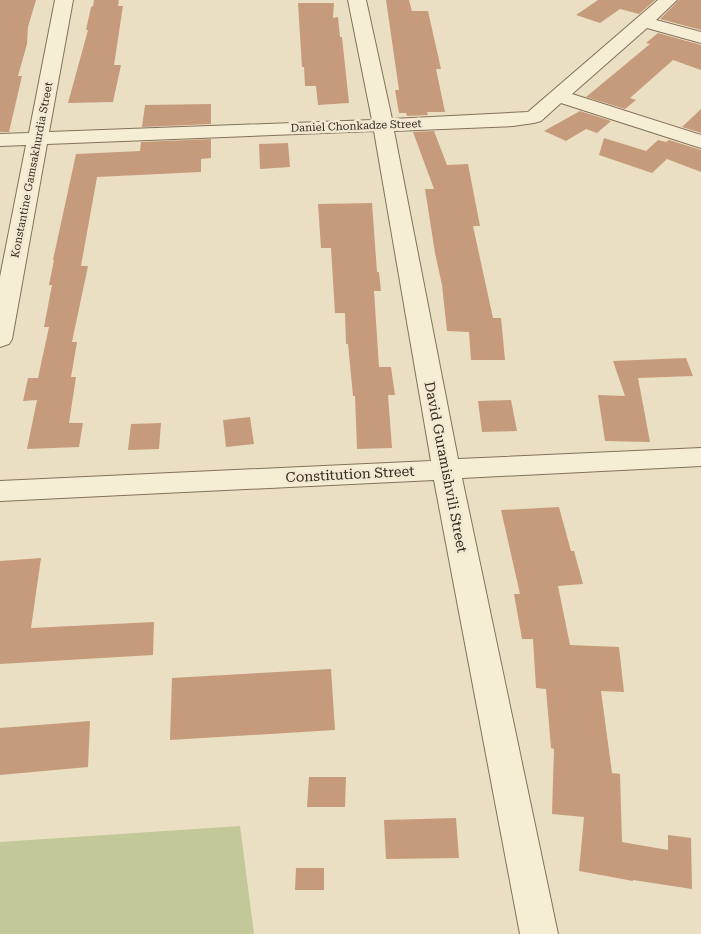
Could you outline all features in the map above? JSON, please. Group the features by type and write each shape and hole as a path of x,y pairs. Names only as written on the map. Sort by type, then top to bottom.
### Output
{"street":[{"name":"Konstantine Gamsakhurdia Street","path":"0,339 64,0"},
{"name":"David Guramishvili Street","path":"357,0 383,125 446,469 540,933"},
{"name":"Daniel Chonkadze Street","path":"0,140 512,120 534,117 668,0"},
{"path":"645,22 701,38"},
{"path":"559,96 701,142"},
{"name":"Constitution Street","path":"0,491 701,457"}],"green space":[{"path":"240,826 254,934 0,934 0,842"}],"building":[{"path":"0,0 36,0 28,27 27,44 18,76 22,76 9,132 0,132"},
{"path":"94,0 119,0 118,6 123,6 114,65 121,65 113,102 68,103 88,30 86,30"},
{"path":"386,0 409,0 412,11 428,11 441,69 436,69 445,112 427,112 428,115 407,116 406,113 399,113 395,90 399,90"},
{"path":"598,0 655,0 639,14 620,9 600,23 576,15"},
{"path":"679,0 701,0 701,30 660,19"},
{"path":"298,3 334,3 333,18 338,17 340,37 342,37 349,103 318,105 316,86 305,86"},
{"path":"658,33 701,45 701,70 673,60 630,98 636,100 625,109 586,97 650,44 646,43"},
{"path":"211,104 211,124 142,127 145,105"},
{"path":"701,109 701,133 682,127"},
{"path":"580,111 611,121 597,133 586,129 566,141 544,131"},
{"path":"434,131 447,165 468,164 480,226 473,226 493,318 501,318 505,360 471,360 469,332 447,331 442,285 425,189 434,189 413,132"},
{"path":"604,138 646,151 658,140 666,142 669,140 701,150 701,172 667,159 652,173 599,155"},
{"path":"211,139 211,158 201,159 201,172 97,177 81,266 88,266 72,342 77,342 71,377 76,377 69,423 83,423 79,447 27,449 37,400 23,401 28,378 38,378 49,327 44,327 52,285 49,285 76,154 140,151 141,142"},
{"path":"288,143 290,167 260,169 259,144"},
{"path":"372,203 377,272 379,272 381,291 374,291 379,367 391,367 395,395 388,395 392,448 357,449 355,396 353,396 348,344 346,344 345,313 335,313 331,248 321,248 318,204"},
{"path":"686,358 693,376 638,378 650,442 605,441 598,395 625,396 613,361"},
{"path":"511,400 517,431 482,432 478,401"},
{"path":"250,417 254,444 226,447 223,420"},
{"path":"161,423 159,449 128,450 131,424"},
{"path":"559,507 571,551 574,551 583,584 558,586 570,645 619,647 624,692 601,691 612,773 620,774 622,842 668,850 668,835 691,838 692,889 579,871 584,817 552,814 554,749 551,748 546,689 536,688 533,639 522,639 514,594 520,594 501,510"},
{"path":"41,558 31,628 154,622 153,655 0,664 0,561"},
{"path":"331,669 335,730 170,740 172,678"},
{"path":"90,721 88,767 0,775 0,728"},
{"path":"309,777 346,777 345,807 307,807"},
{"path":"456,818 459,858 386,859 384,820"},
{"path":"296,868 324,868 324,890 295,890"}]}
